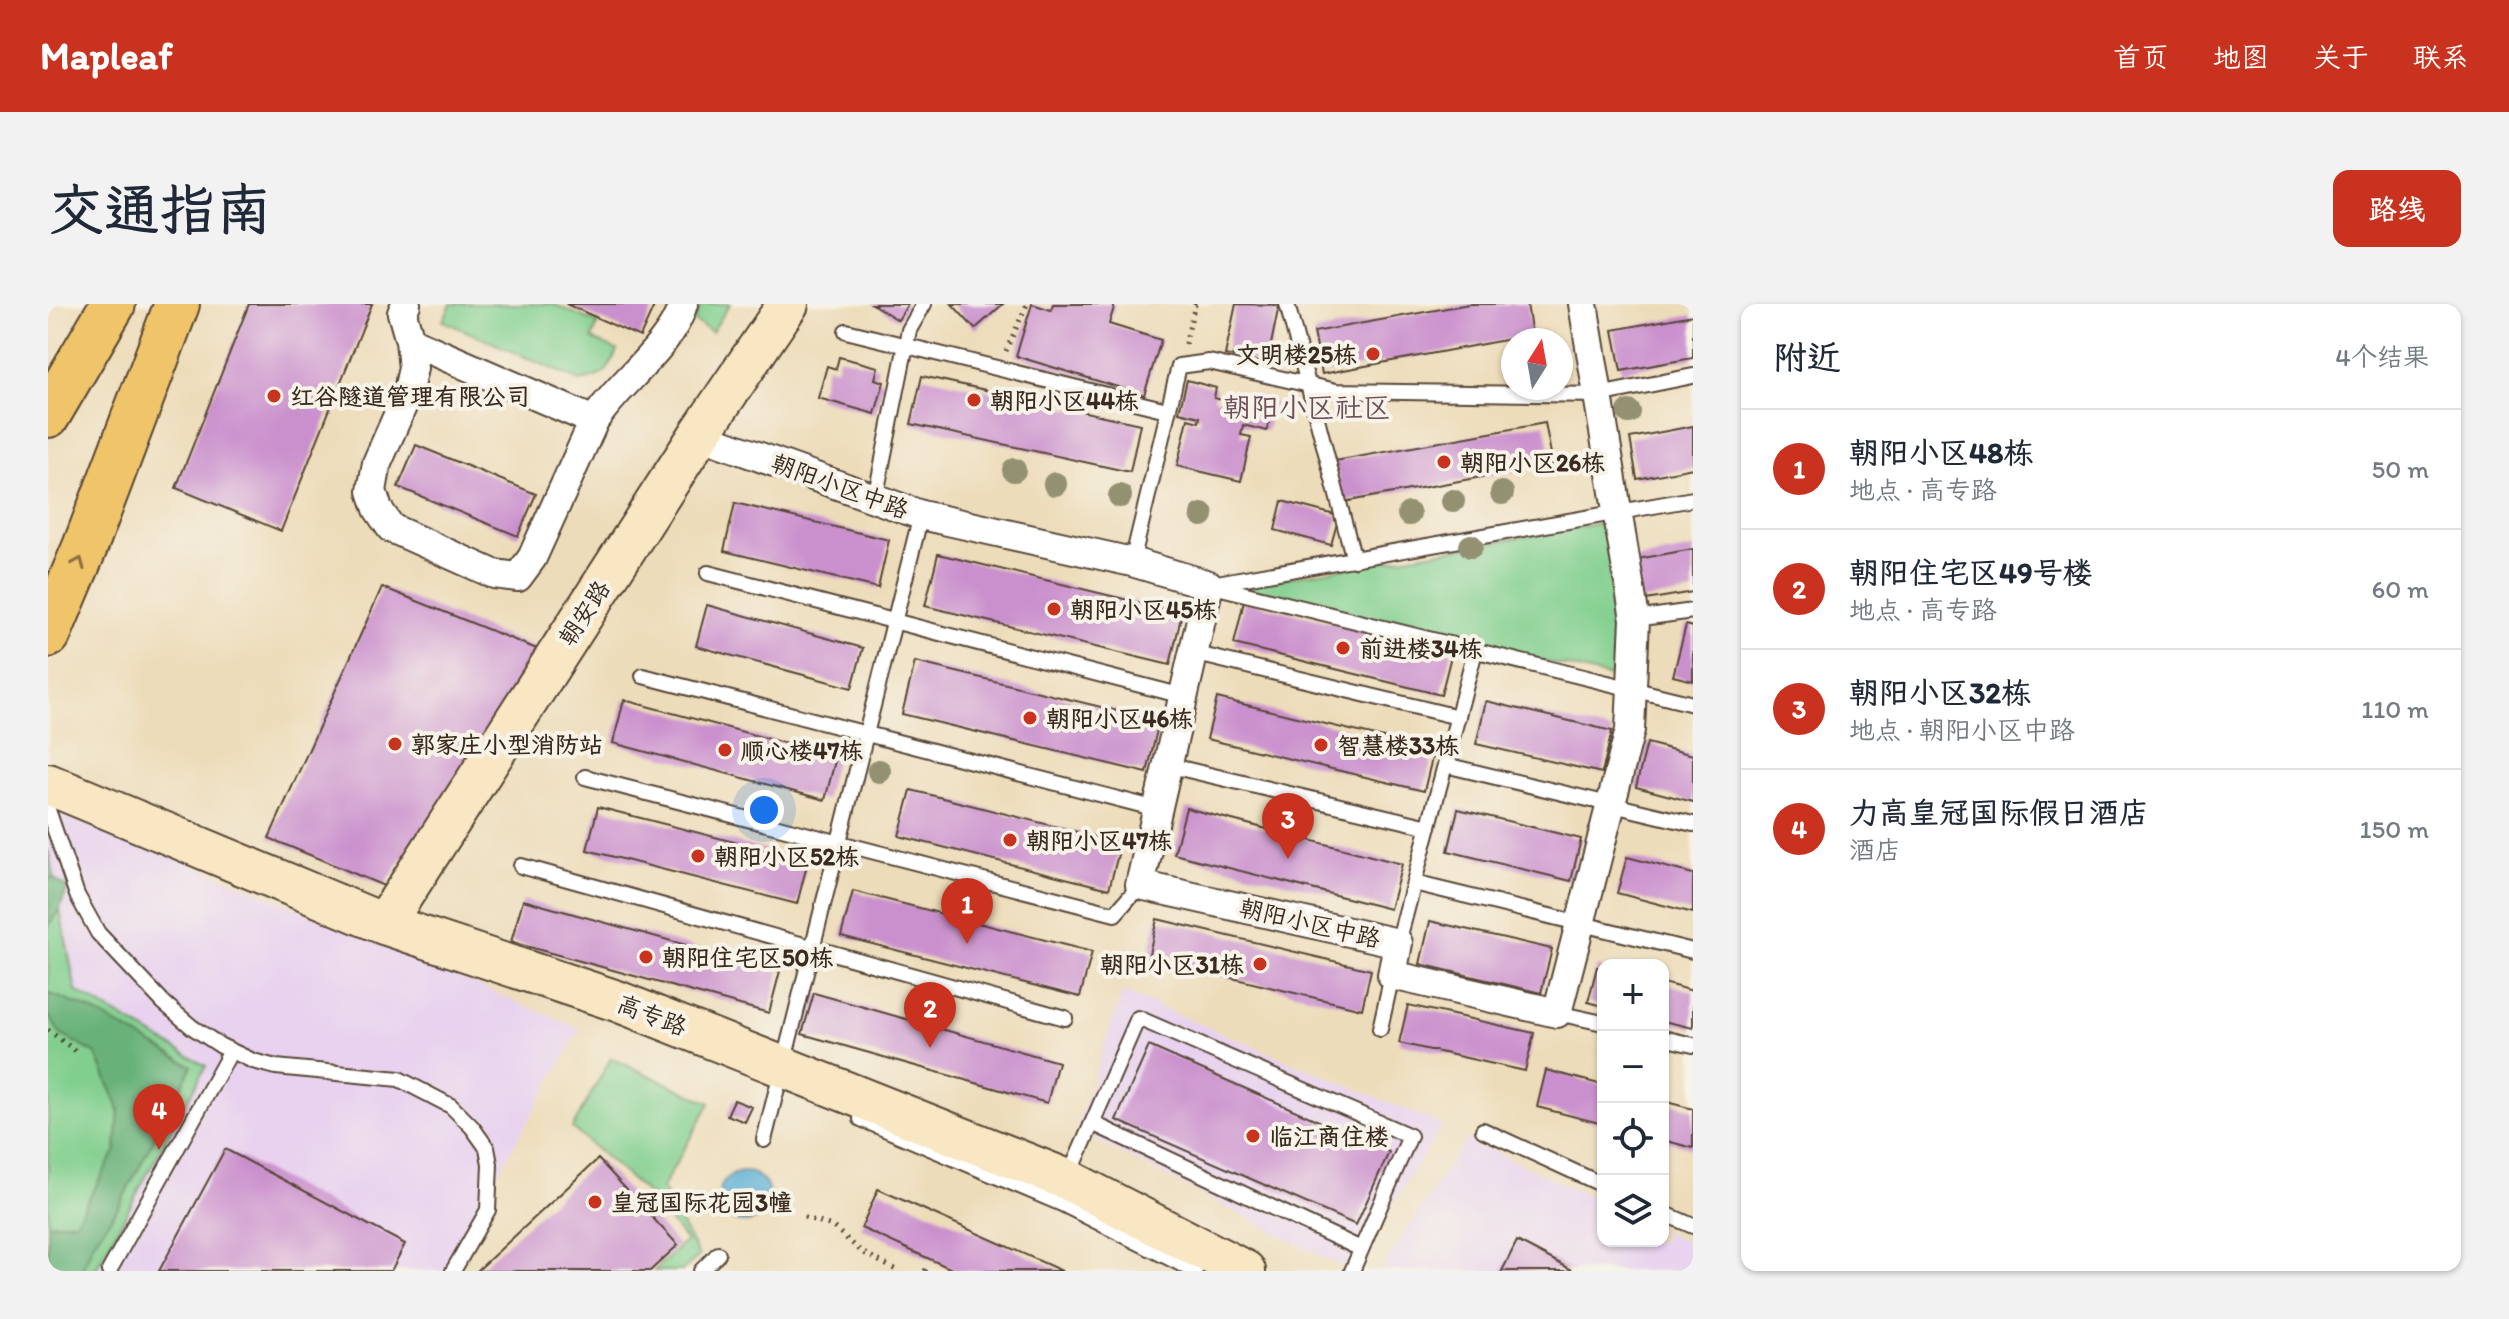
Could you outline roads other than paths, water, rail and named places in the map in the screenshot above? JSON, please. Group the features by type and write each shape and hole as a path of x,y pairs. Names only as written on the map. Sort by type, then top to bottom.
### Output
{"highway":[{"path":"48,394 83,304"},
{"path":"48,415 113,304"},
{"path":"48,635 85,547 177,304"}],"street":[{"path":"406,304 402,313 413,368 407,395 377,463 372,491 378,509 391,528 494,574 518,577 532,558 606,401 657,349 683,304"},
{"name":"朝安路","path":"384,924 699,435 788,304"},
{"path":"1557,1013 1630,730 1635,619 1583,304"},
{"path":"410,341 594,421"},
{"name":"朝阳小区中路","path":"699,435 921,515 1132,562 1209,585"},
{"path":"1140,885 1209,585"},
{"name":"高专路","path":"48,784 384,924 617,1001 786,1081 1068,1180 1245,1271"},
{"name":"朝阳小区中路","path":"1140,885 1398,943 1392,975 1557,1013"}],"lane":[{"path":"875,499 909,330 924,304"},
{"path":"1287,304 1354,560"},
{"path":"846,331 1167,410"},
{"path":"1132,562 1179,366 1209,362 1336,391 1599,395 1693,376"},
{"path":"1209,585 1693,499"},
{"path":"764,1140 786,1081 814,948 921,515"},
{"path":"708,573 1183,696"},
{"path":"1209,585 1693,704"},
{"path":"1635,619 1693,611"},
{"path":"1398,943 1475,651"},
{"path":"1193,653 1458,717"},
{"path":"643,676 1157,809"},
{"path":"1167,765 1429,827"},
{"path":"1445,765 1693,824"},
{"path":"585,777 1115,914 1140,885"},
{"path":"48,810 77,895 98,933 164,1003 192,1027 231,1051 276,1067 399,1079 451,1106 472,1127 487,1148 490,1164 488,1210 453,1271"},
{"path":"521,866 1065,1018"},
{"path":"1414,883 1693,951"},
{"path":"1380,1029 1392,975"},
{"path":"1557,1013 1597,1022"},
{"path":"1068,1180 1138,1018 1410,1136 1352,1271"},
{"path":"1669,1039 1693,1045"},
{"path":"109,1271 231,1051"},
{"path":"850,1114 1062,1204 1195,1271"},
{"path":"1092,1123 1361,1249"},
{"path":"1483,1130 1597,1182"},
{"path":"1669,1216 1693,1226"},
{"path":"701,1271 718,1254"}],"water":[{"path":"744,1172 761,1180 769,1197 761,1214 744,1222 727,1214 719,1197 727,1180"}],"place":[{"name":"文明楼25栋","path":"1373,354"},
{"name":"红谷隧道管理有限公司","path":"274,396"},
{"name":"朝阳小区44栋","path":"974,400"},
{"name":"朝阳小区26栋","path":"1444,462"},
{"name":"朝阳小区45栋","path":"1054,609"},
{"name":"前进楼34栋","path":"1343,648"},
{"name":"朝阳小区46栋","path":"1030,718"},
{"name":"郭家庄小型消防站","path":"395,744"},
{"name":"智慧楼33栋","path":"1321,745"},
{"name":"顺心楼47栋","path":"725,750"},
{"name":"朝阳小区47栋","path":"1010,840"},
{"name":"朝阳小区52栋","path":"698,856"},
{"name":"朝阳小区32栋","path":"1288,859"},
{"name":"朝阳小区48栋","path":"967,944"},
{"name":"朝阳住宅区50栋","path":"646,957"},
{"name":"朝阳小区31栋","path":"1260,964"},
{"name":"朝阳住宅区49号楼","path":"930,1048"},
{"name":"临江商住楼","path":"1253,1136"},
{"name":"力高皇冠国际假日酒店","path":"159,1150"},
{"name":"皇冠国际花园3幢","path":"595,1202"}],"district":[{"name":"朝阳小区社区","path":"1307,407"}]}
